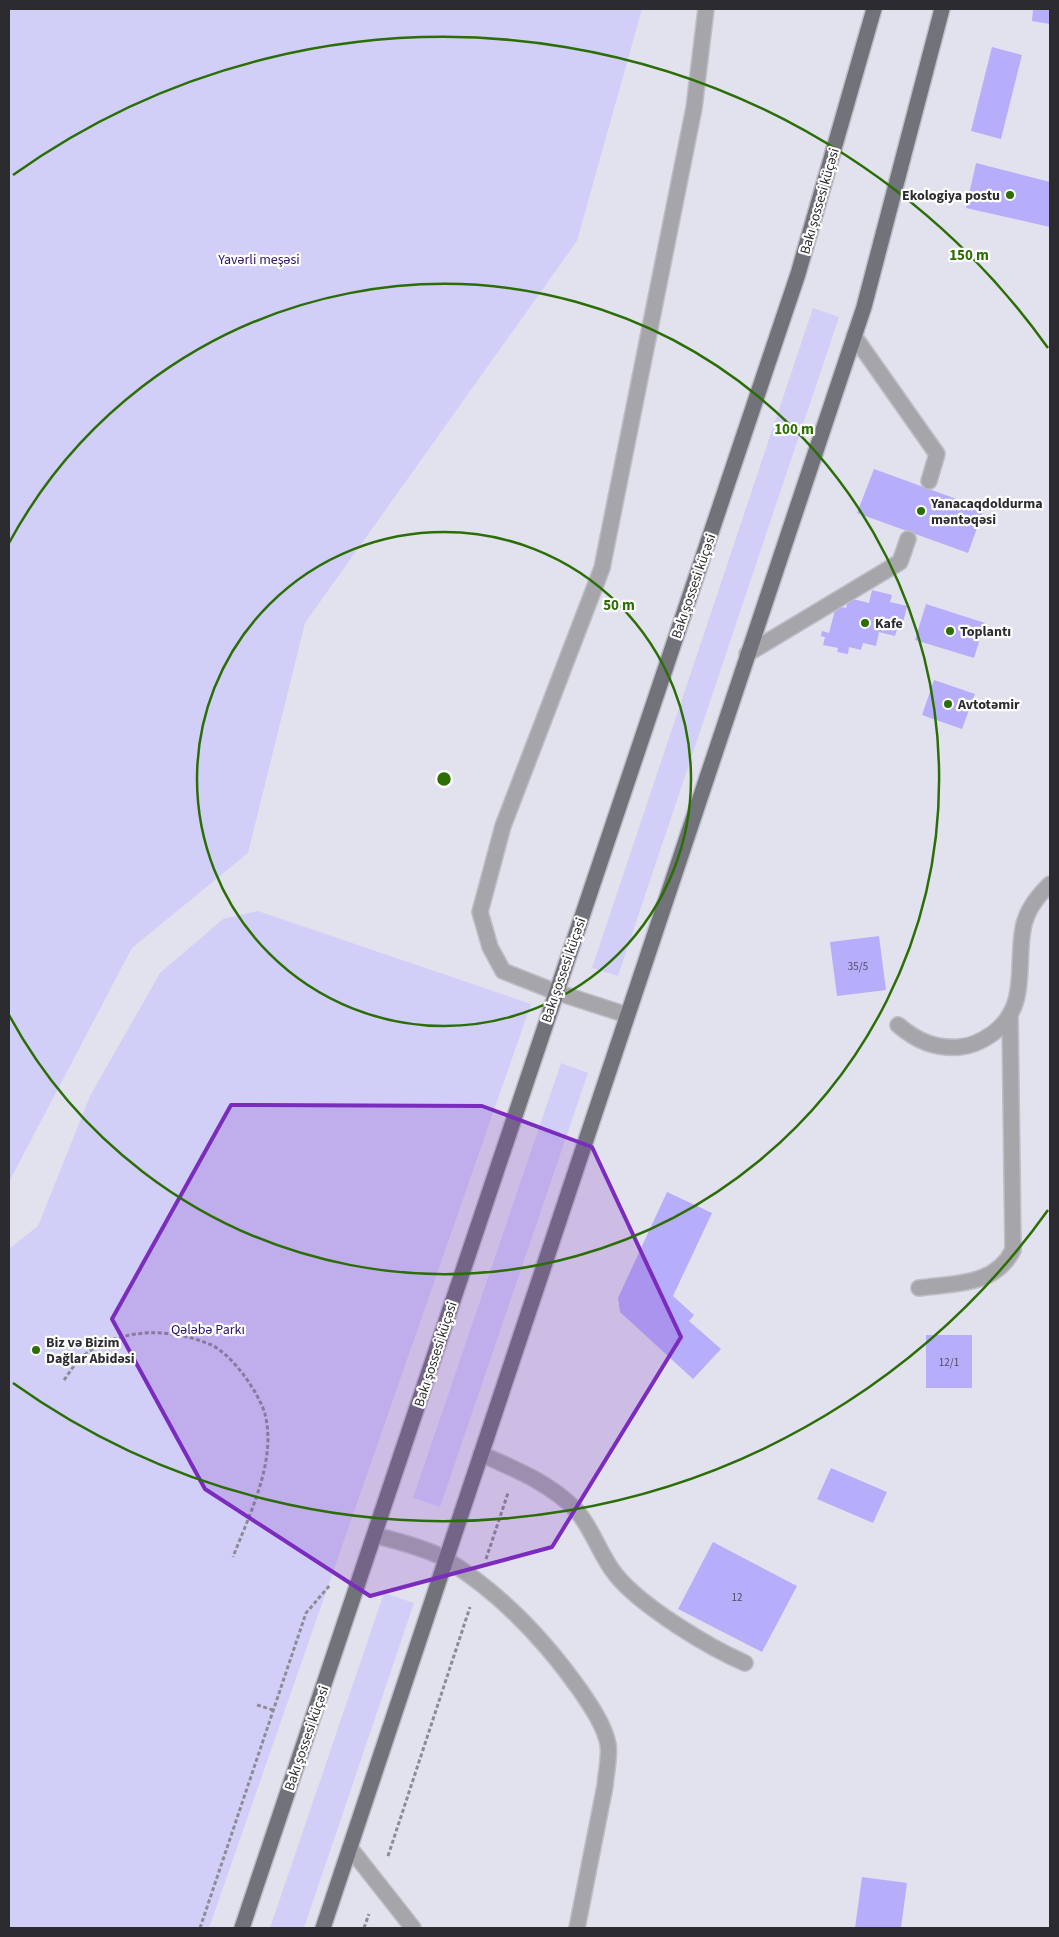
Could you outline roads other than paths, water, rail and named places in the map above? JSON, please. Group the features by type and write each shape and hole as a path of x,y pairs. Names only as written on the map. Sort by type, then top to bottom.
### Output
{"main road":[{"name":"Bakı şossesi küçəsi","path":"242,1928 798,274 874,9"},
{"path":"323,1928 854,336 866,298 942,9"}],"street":[{"path":"627,1015 556,992 503,971 490,947 480,912 503,826 602,568 694,108 706,9"},
{"path":"854,336 937,454 929,481"},
{"path":"747,654 900,562 908,539"},
{"path":"898,1025 912,1037 929,1045 947,1048 966,1047 984,1040 999,1029 1010,1015 1018,998 1021,979 1023,928 1037,897 1050,884"},
{"path":"919,1288 977,1279 994,1274 1006,1263 1013,1250 1010,1015"},
{"path":"481,1454 540,1481 576,1511 616,1575 638,1597 718,1652 745,1663"},
{"path":"376,1534 446,1559 478,1582 524,1621 557,1658 594,1710 608,1744 605,1786 577,1928"},
{"path":"350,1848 413,1928"}],"place":[{"name":"Ekologiya postu","path":"1010,195"},
{"name":"Yanacaqdoldurma məntəqəsi","path":"921,511"},
{"name":"Kafe","path":"865,623"},
{"name":"Toplantı","path":"950,631"},
{"name":"Avtotəmir","path":"948,704"},
{"name":"Biz və Bizim Dağlar Abidəsi","path":"36,1350"}],"park label":[{"name":"Yavərli meşəsi","path":"259,259"},
{"name":"Qələbə Parkı","path":"208,1329"}]}
